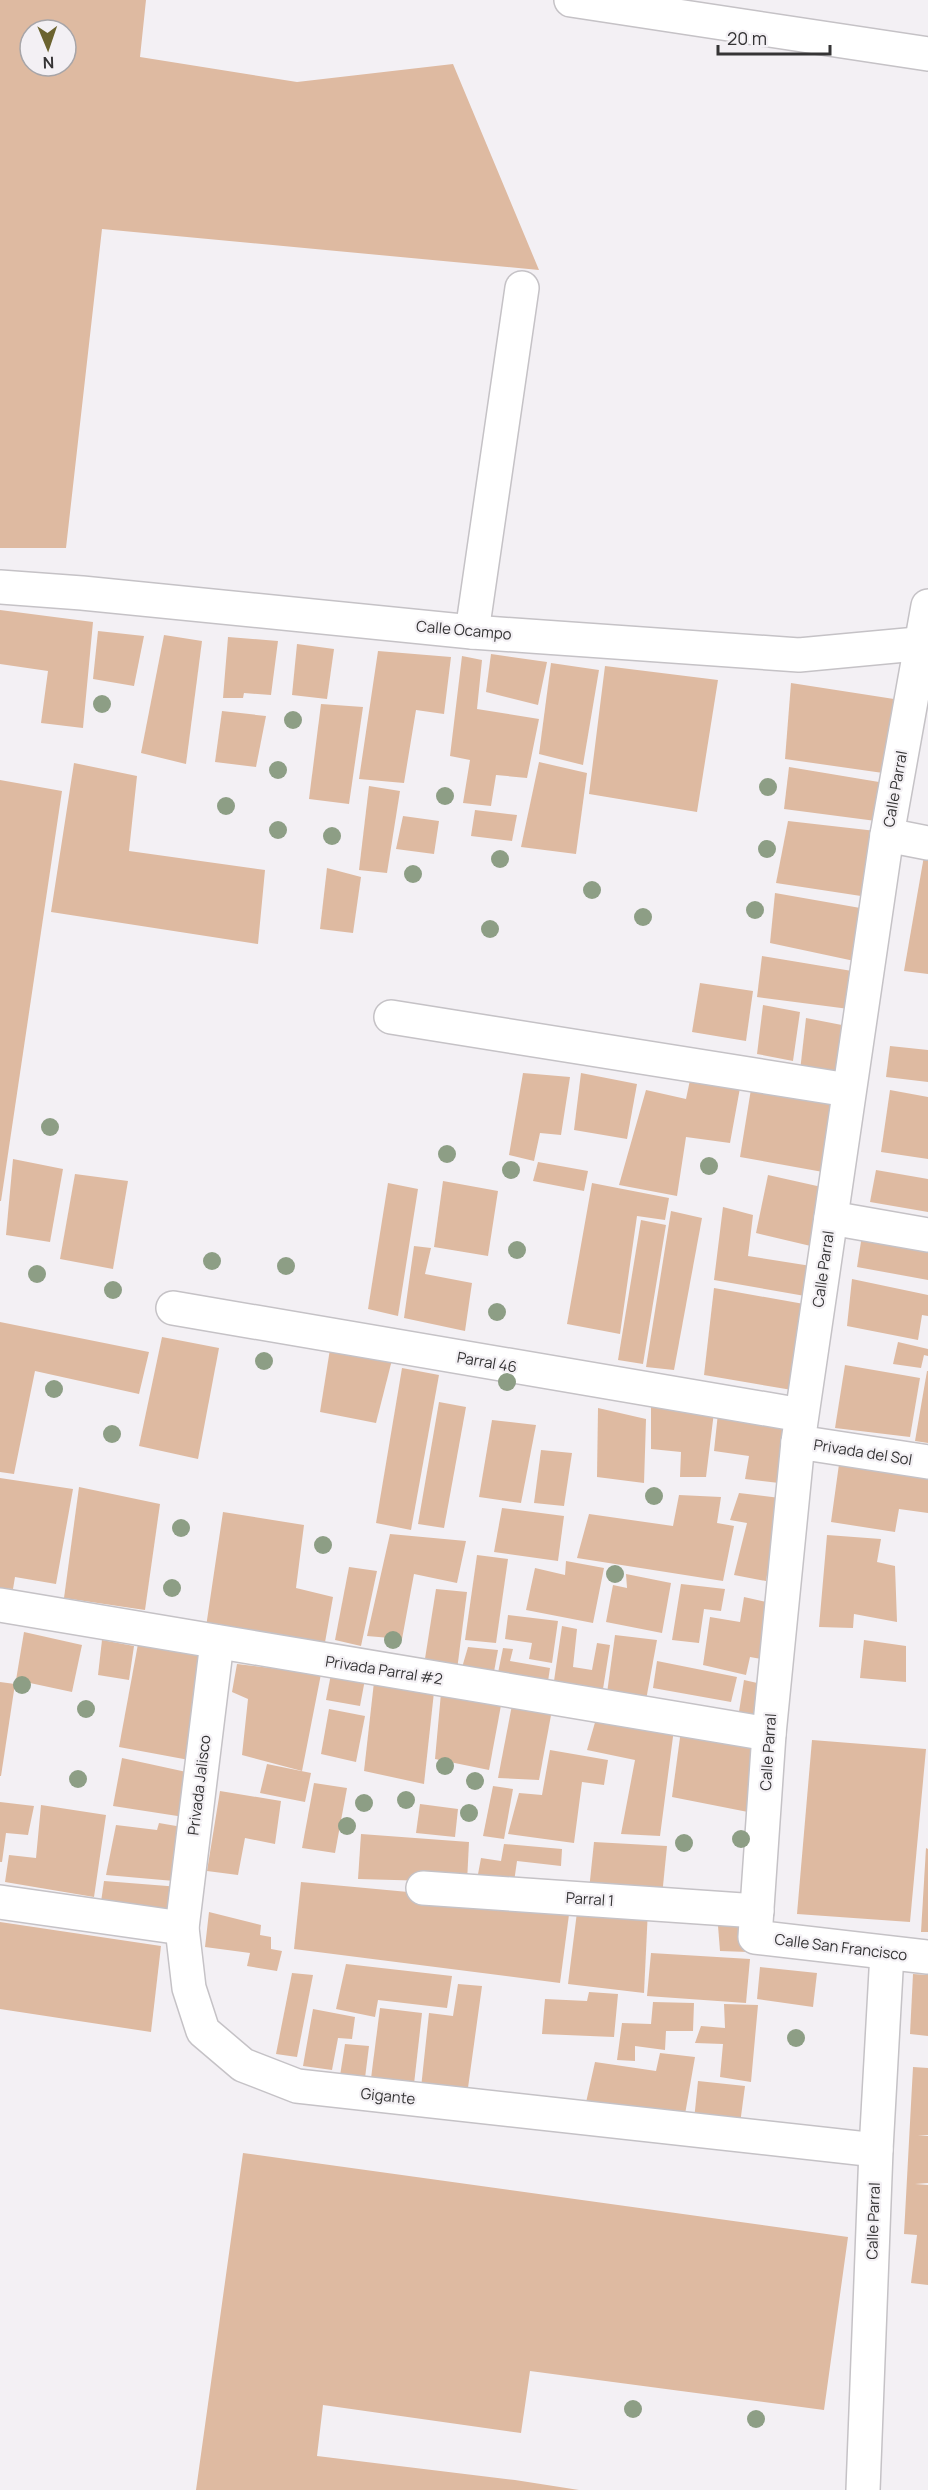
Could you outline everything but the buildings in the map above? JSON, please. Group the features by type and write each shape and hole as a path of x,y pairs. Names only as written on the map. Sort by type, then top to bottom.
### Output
{"street":[{"path":"571,0 928,54"},
{"path":"472,632 522,288"},
{"name":"Calle Ocampo","path":"0,587 472,632 799,655 924,643"},
{"name":"Calle Parral","path":"756,1924 769,1734 799,1429 887,835 924,643 928,606"},
{"path":"887,835 928,843"},
{"path":"391,1017 848,1090"},
{"path":"831,1218 928,1235"},
{"name":"Parral 46","path":"174,1308 799,1429"},
{"name":"Privada del Sol","path":"799,1429 928,1462"},
{"name":"Privada Parral #2","path":"0,1605 769,1734"},
{"name":"Privada Jalisco","path":"182,1928 217,1642"},
{"name":"Parral 1","path":"423,1888 756,1924"},
{"path":"0,1902 182,1928"},
{"name":"Calle San Francisco","path":"756,1924 887,1953 928,1957"},
{"name":"Gigante","path":"182,1928 189,1988 203,2031 243,2065 297,2086 876,2150"},
{"name":"Calle Parral","path":"863,2490 876,2150 887,1953"}]}
